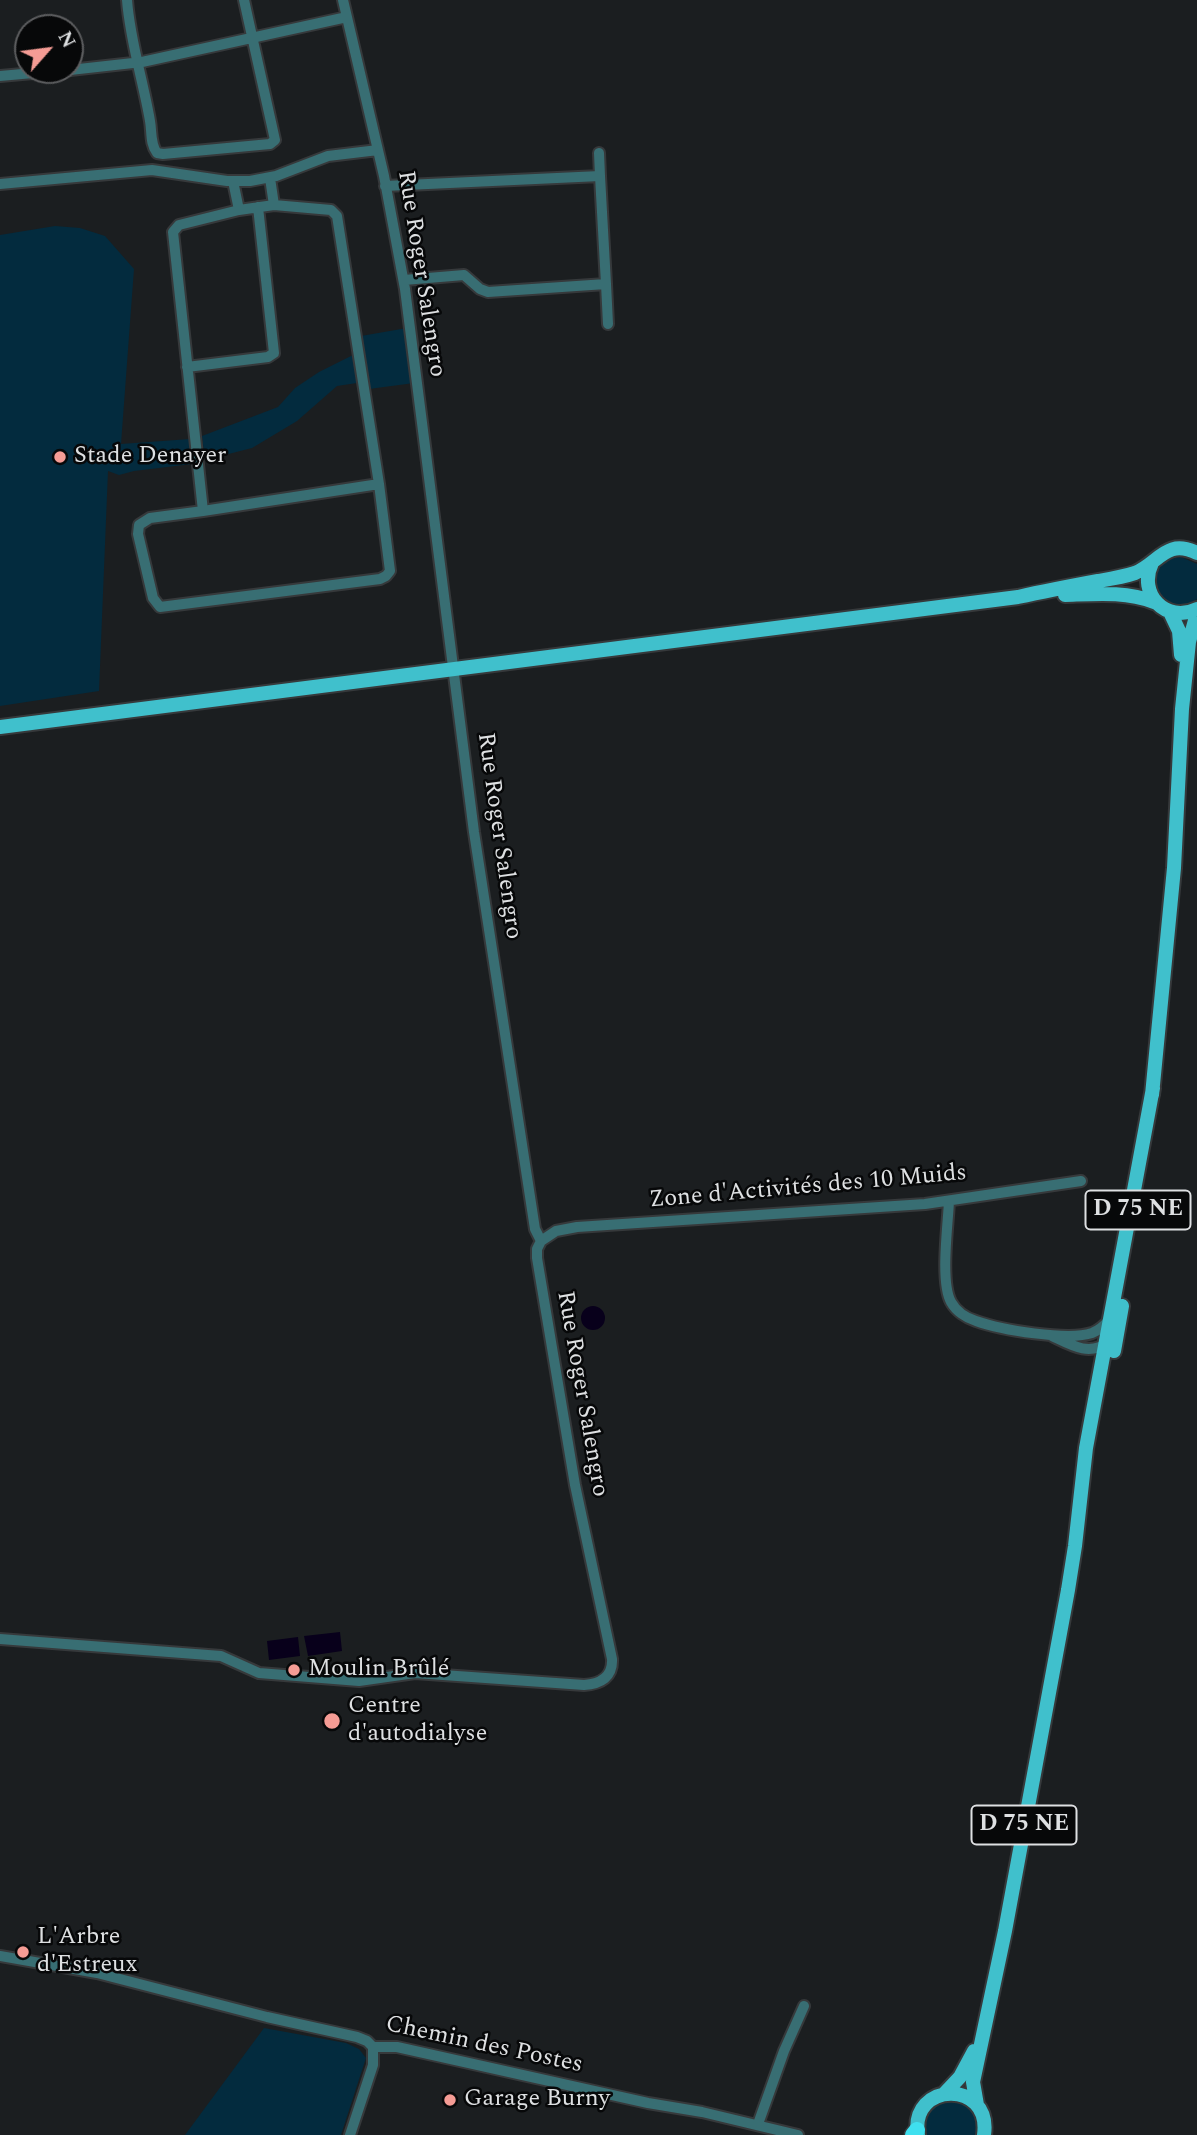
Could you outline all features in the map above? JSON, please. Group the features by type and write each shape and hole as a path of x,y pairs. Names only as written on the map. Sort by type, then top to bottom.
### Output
{"main road":[{"path":"0,727 1018,597 1124,576 1152,564 1162,553 1173,549 1184,548 1197,553"},
{"path":"1152,564 1147,583 1154,602"},
{"path":"1018,597 1116,594 1136,596 1154,602 1170,612 1184,614 1197,611"},
{"name":"D 75 NE","path":"1075,1546 1083,1517 1117,1332 1150,1130 1169,940 1182,709 1188,649 1197,611"},
{"name":"D 75 NE","path":"1170,612 1178,626 1180,640 1182,709"},
{"name":"D 75 NE","path":"977,2105 973,2082 1005,1931 1062,1619 1075,1546 1085,1456 1153,1088"},
{"name":"D 75 NE","path":"944,2094 964,2072 982,2030"},
{"path":"916,2133 918,2118 924,2107 932,2099 944,2094 962,2095 977,2105 984,2120 984,2135"}],"street":[{"path":"127,0 130,30 153,146 157,153 270,144 275,140 244,0"},
{"name":"Rue Roger Salengro","path":"0,1639 221,1656 259,1673 359,1681 415,1673 588,1685 600,1682 609,1675 612,1665 611,1649 581,1516 549,1335 537,1255 541,1241 535,1228 474,832 404,280 344,0"},
{"path":"84,68 137,63 347,17"},
{"path":"0,184 152,170 233,181 270,177 328,156 377,150"},
{"path":"599,153 608,324"},
{"path":"385,186 600,176"},
{"path":"270,177 274,205"},
{"path":"233,181 239,210"},
{"path":"203,510 173,232 178,225 258,207 274,205 331,210 337,216 379,484 389,574 384,578 160,607 153,598 138,534 139,525 150,518 379,484"},
{"path":"187,367 268,358 274,353 258,207"},
{"path":"404,280 464,275 480,289 488,292 606,284"},
{"name":"Zone d'Activités des 10 Muids","path":"541,1241 552,1233 577,1227 948,1201 1082,1181"},
{"path":"948,1201 946,1284 954,1306 960,1313 978,1322 1049,1335 1084,1335 1096,1338 1105,1345 1112,1359"},
{"path":"1084,1335 1102,1328 1110,1317"},
{"path":"1083,1350 1105,1345 1117,1332"},
{"path":"1049,1335 1083,1350 1095,1364 1098,1386"},
{"name":"Chemin des Postes","path":"0,1956 97,1973 356,2037 369,2042 373,2047 397,2047 758,2124 798,2135"},
{"path":"758,2124 784,2051 804,2006"},
{"path":"350,2135 373,2065 373,2047"}],"shaded area":[{"name":"Stade Denayer","path":"55,226 80,228 105,236 134,269 121,444 190,439 192,464 119,475 108,471 99,691 0,706 0,235"},
{"path":"407,328 414,383 369,389 361,336"},
{"path":"353,355 357,383 337,386 297,421 252,448 205,460 202,436 278,407 295,388"},
{"path":"1181,557 1197,564 1197,599 1184,605 1173,605 1164,599 1156,580 1159,569 1167,561"},
{"path":"593,1306 604,1313 605,1318 598,1329 593,1330 582,1323 581,1318 588,1307"},
{"path":"340,1632 342,1651 308,1656 304,1636"},
{"path":"298,1637 300,1656 269,1660 267,1641"},
{"path":"264,2028 346,2043 359,2049 366,2058 341,2135 185,2135"},
{"path":"949,2100 972,2111 977,2128 976,2135 927,2135 926,2123 930,2113"}],"place":[{"name":"Stade Denayer","path":"60,457"},
{"name":"Moulin Brûlé","path":"294,1670"},
{"name":"Centre d'autodialyse","path":"332,1721"},
{"name":"L'Arbre d'Estreux","path":"23,1952"},
{"name":"Garage Burny","path":"450,2100"}]}
